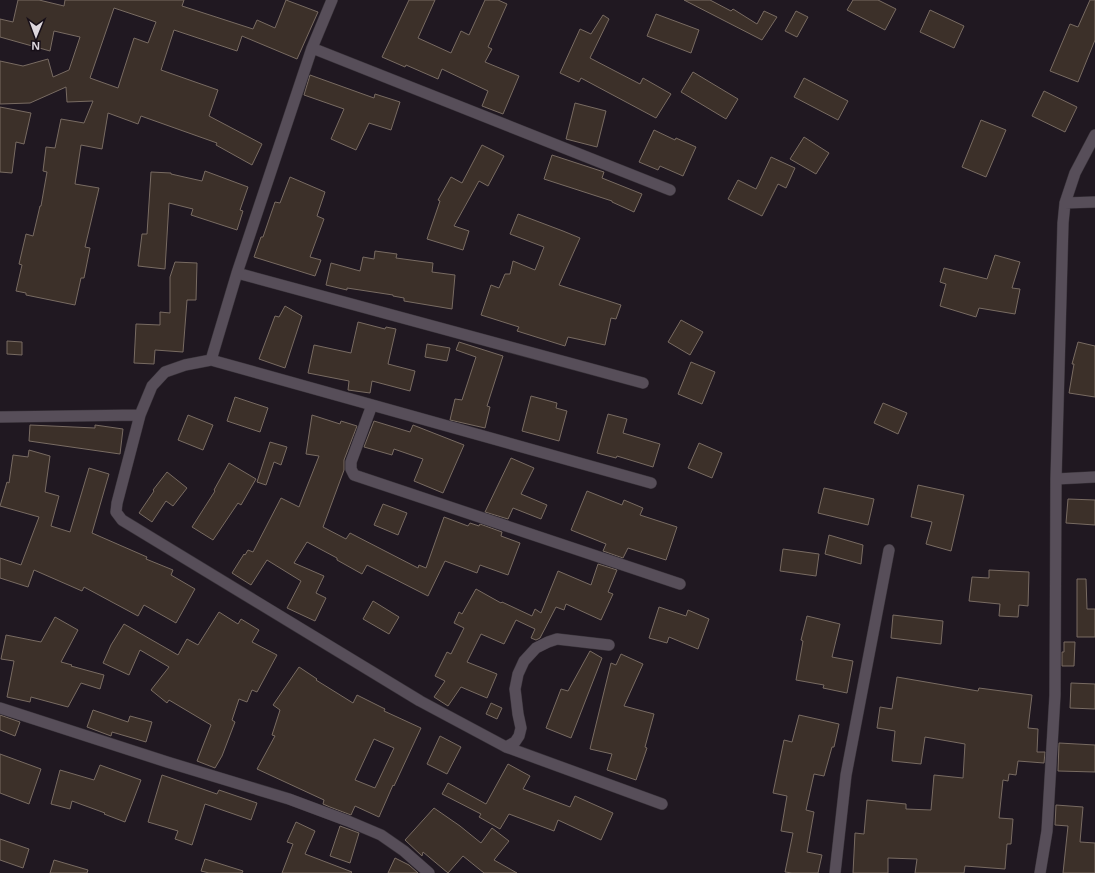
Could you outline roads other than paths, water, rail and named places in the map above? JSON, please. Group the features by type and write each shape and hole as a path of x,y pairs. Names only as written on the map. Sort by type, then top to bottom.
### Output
{"street":[{"path":"211,360 237,273 312,48 332,0"},
{"path":"312,48 670,190"},
{"path":"1040,873 1047,831 1055,695 1056,479 1063,223 1065,203 1075,173 1095,135"},
{"path":"1065,203 1095,202"},
{"path":"237,273 643,383"},
{"path":"651,483 211,360 185,365 165,372 152,386 140,415 116,504 116,512 122,520 420,701 506,746 662,804"},
{"path":"372,405 351,462 350,469 354,475 680,584"},
{"path":"0,417 140,415"},
{"path":"1056,479 1095,477"},
{"path":"835,873 846,775 889,550"},
{"path":"506,746 515,742 519,736 521,728 515,688 518,674 524,661 536,648 557,639 609,645"},
{"path":"0,708 167,762 289,799 348,821 381,835 430,873"}]}
